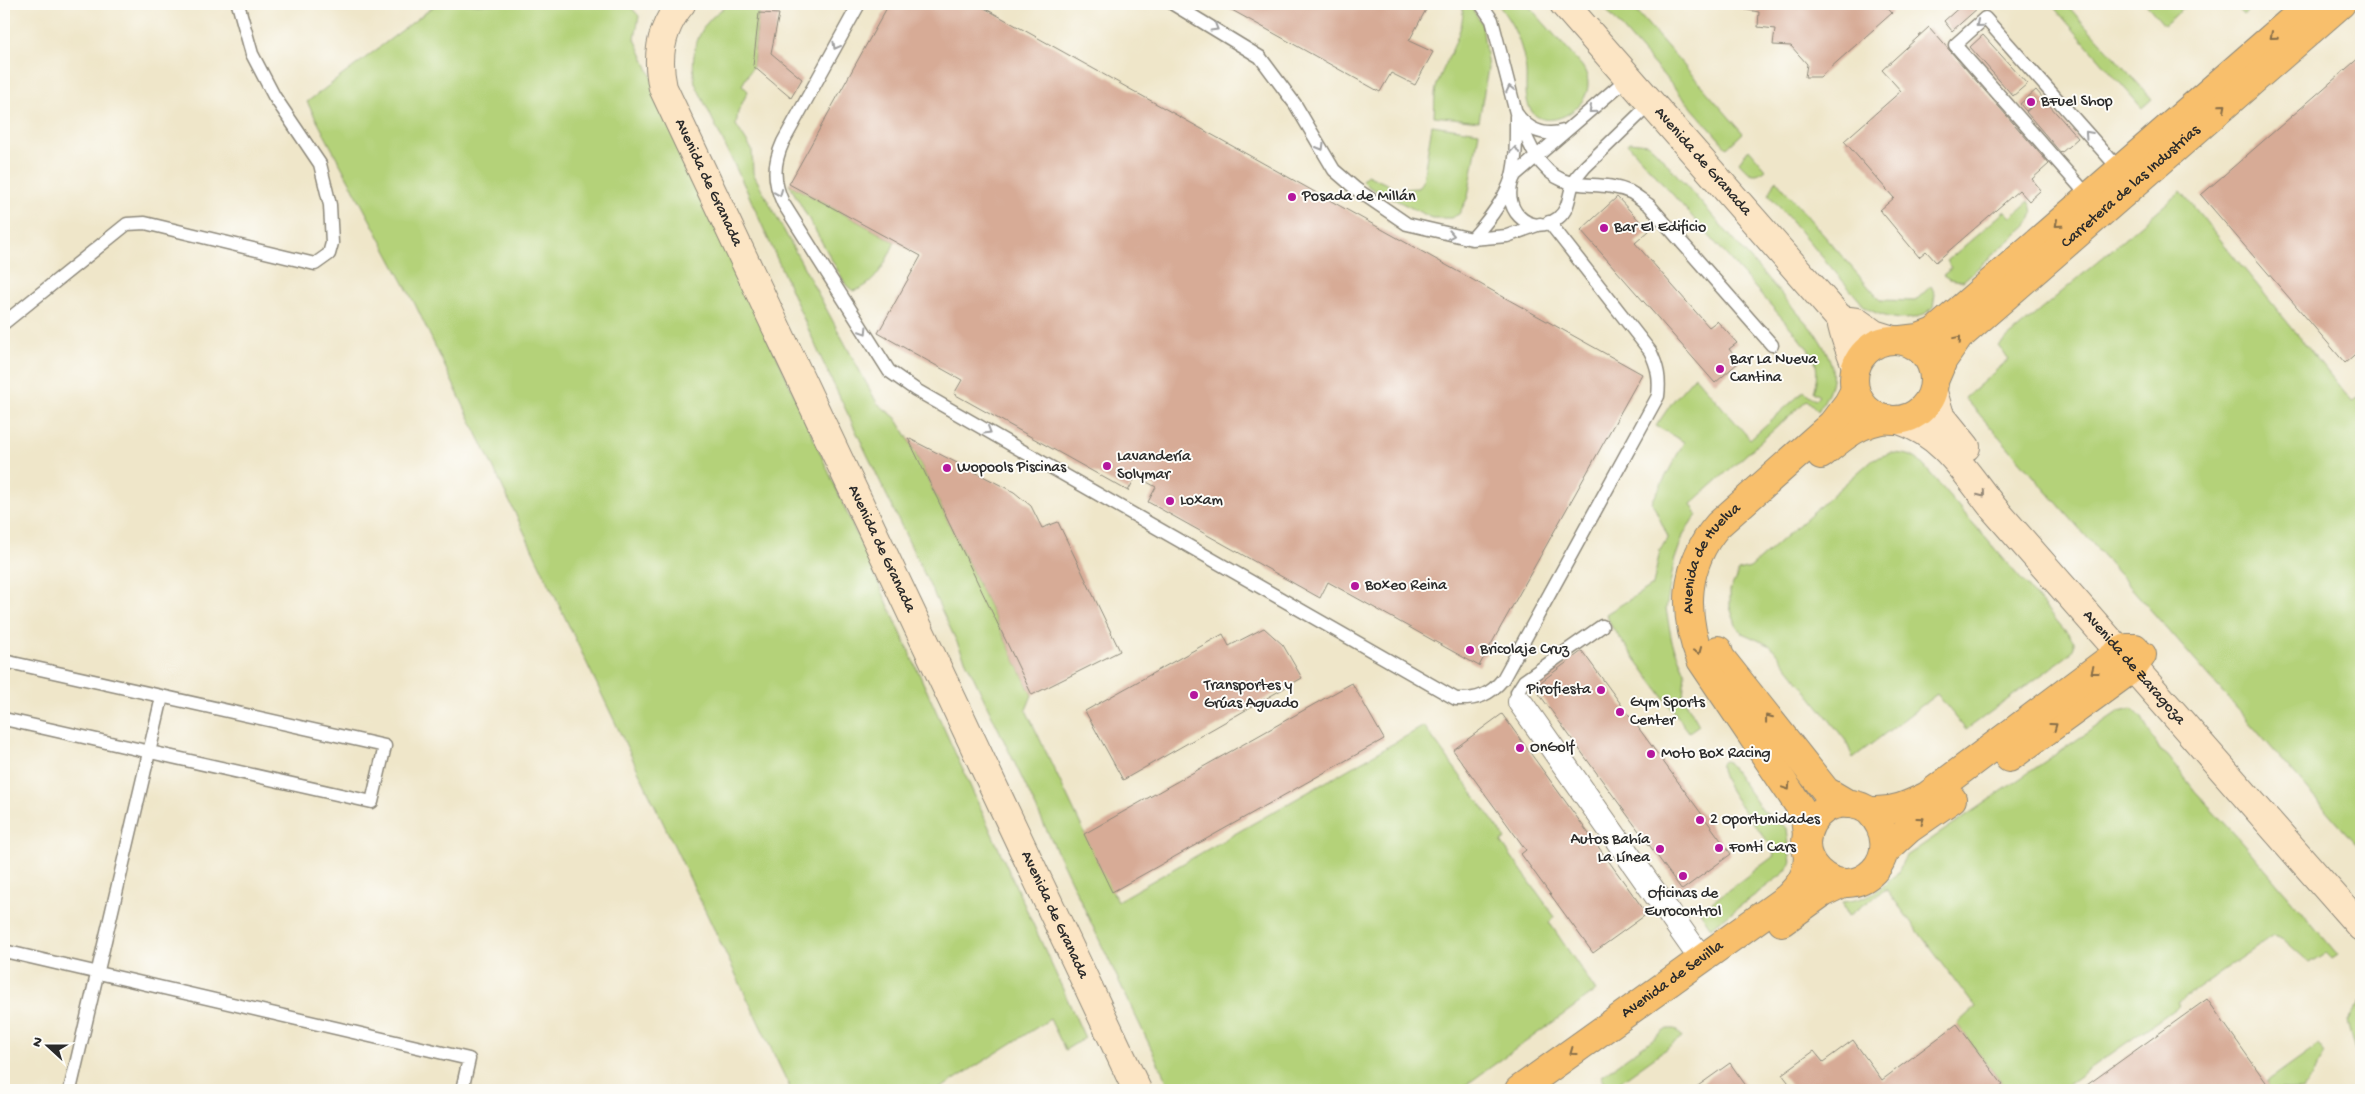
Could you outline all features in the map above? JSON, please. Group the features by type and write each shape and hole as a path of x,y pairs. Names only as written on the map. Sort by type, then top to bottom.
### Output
{"main road":[{"name":"Carretera de las Industrias","path":"1895,340 1918,338 1934,332 2310,4"},
{"name":"Carretera de las Industrias","path":"1934,386 1943,360 1960,336 2341,4"},
{"path":"1895,340 1912,343 1929,358 1933,370 1934,386 1920,411 1893,420 1867,409 1860,400 1856,378 1869,348 1895,340"},
{"name":"Avenida de Huelva","path":"1807,846 1805,818 1800,807 1701,660 1693,639 1688,613 1689,592 1697,557 1706,539 1718,525 1832,424 1848,403 1856,378"},
{"name":"Avenida de Huelva","path":"1859,807 1826,791 1720,657 1707,626 1704,609 1705,593 1707,576 1722,545 1731,533 1843,437 1869,422 1893,420"},
{"path":"1859,807 1883,829 1884,852 1880,862 1865,878 1843,883 1832,881 1814,867 1807,846 1811,824 1826,808 1859,807 1888,811 1906,806 1927,796 2132,656"},
{"path":"1884,852 1909,829 2132,656"},
{"name":"Avenida de Sevilla","path":"1519,1090 1787,898 1802,883 1808,869 1807,846"},
{"name":"Avenida de Sevilla","path":"1550,1090 1822,893 1843,883"}],"street":[{"name":"Avenida de Granada","path":"681,4 665,30 661,45 659,59 663,88 1137,1090"},
{"name":"Avenida de Granada","path":"1564,4 1841,320 1843,339 1852,352 1856,378"},
{"path":"1841,320 1857,322 1874,334 1895,340"},
{"name":"Avenida de Zaragoza","path":"1934,386 1935,406 1946,424 2033,524 2132,656 2199,716 2361,904"},
{"name":"Avenida de Zaragoza","path":"1893,420 1918,428 1941,442 1995,510 2132,656 2361,928"},
{"path":"1520,702 1702,960"}],"lane":[{"path":"4,322 127,224 145,223 314,264 325,259 329,254 332,243 330,205 320,164 274,96 252,54 238,4"},
{"path":"859,4 783,142 774,172 776,188 783,203 889,371 933,400 1456,699 1470,700 1483,696 1504,679 1658,396 1660,381 1657,365 1650,351 1545,223 1522,218 1515,212 1510,203 1516,114"},
{"path":"1173,4 1260,57 1295,104 1334,170 1356,189 1407,224 1472,239 1507,236 1545,223 1565,211 1573,185 1585,167 1651,103"},
{"path":"1481,4 1492,20 1516,114 1536,156 1551,174 1573,185 1607,187 1630,192 1649,205 1772,345"},
{"path":"2089,197 1955,45 1985,18 2120,170"},
{"path":"1472,239 1489,220 1515,175 1629,77"},
{"path":"1516,114 1523,123 1544,134 1567,131"},
{"path":"1520,702 1517,692 1524,681 1602,626"},
{"path":"4,661 385,746 372,802 4,719"},
{"path":"70,1090 162,696"},
{"path":"4,951 469,1059 462,1090"}],"green space":[{"path":"437,4 628,4 639,16 635,39 916,667 1085,1038 1065,1050 1050,1019 938,1090 791,1090 415,304 307,102"},
{"path":"731,4 766,4 759,7 753,66 742,85 748,91 738,112 736,125 752,150 753,173 877,403 896,418 908,438 1032,695 1026,710 1117,901 1424,726 1506,839 1501,842 1555,917 1549,922 1596,991 1459,1090 1171,1090 822,360 746,189 695,83 694,59 699,37 711,18"},
{"path":"1461,4 1469,4 1482,24 1488,68 1479,121 1434,116 1436,88 1459,34 1462,22 1463,12"},
{"path":"1498,4 1527,4 1582,66 1588,79 1587,91 1582,102 1563,117 1541,118 1533,113 1530,108 1526,93 1526,71 1521,47 1512,26"},
{"path":"1601,4 1630,4 1743,133 1727,148"},
{"path":"2051,4 2066,4 2152,99 2142,108"},
{"path":"2146,4 2189,4 2164,25"},
{"path":"2233,4 2256,4 2243,15"},
{"path":"1432,125 1479,132 1468,197 1459,214 1451,218 1432,218 1369,187 1362,180 1367,175 1398,189 1418,188 1423,180"},
{"path":"1630,142 1648,144 1656,151 1816,334 1828,355 1832,372 1829,390 1818,411 1807,400 1691,504 1697,515 1684,533 1674,562 1666,609 1672,642 1685,672 1683,697 1699,725 1689,732 1611,626 1606,614 1653,585 1660,550 1668,537 1652,502 1684,442 1656,426 1673,401 1695,376 1750,439 1804,391 1815,400 1819,396 1813,392 1817,374 1812,355 1797,335 1628,144"},
{"path":"1749,149 1766,169 1758,174 1751,173 1739,162"},
{"path":"1776,180 1880,300 1915,301 1931,286 1935,294 1933,307 1918,317 1909,319 1891,318 1866,308 1769,195"},
{"path":"789,184 895,242 879,272 868,284 853,291 846,285"},
{"path":"2181,191 2352,402 2361,396 2361,850 1965,398 2009,359 1998,346"},
{"path":"2029,201 2033,213 2027,225 1963,281 1949,279 1943,275 1952,268 1947,261 2005,211 2011,217"},
{"path":"1891,453 1909,455 1923,465 2074,641 2074,647 2070,654 1966,730 1937,694 1853,758 1846,741 1771,646 1742,633 1736,625 1730,607 1730,590 1739,571 1750,568 1873,459"},
{"path":"2132,708 2142,718 2160,750 2168,756 2195,791 2242,842 2338,955 2332,959 2326,953 2310,963 2284,940 2273,936 2178,1002 2180,1005 2060,1090 1996,1090 2003,1085 1957,1024 1975,1007 1886,889 1848,916 1842,902 1859,899 1873,893 1898,872 1908,855 2119,711"},
{"path":"1724,761 1728,762 1763,811 1787,828 1791,864 1784,873 1711,928 1700,911 1774,856 1772,847 1732,794 1722,772 1721,763"},
{"path":"2361,1001 2361,1073 2347,1021"},
{"path":"1667,1029 1676,1029 1682,1037 1610,1089 1601,1076"},
{"path":"2319,1044 2326,1053 2303,1090 2260,1090 2268,1085 2266,1082"}],"building":[{"path":"889,4 977,4 1642,374 1479,666 1328,582 1320,598 1148,502 1156,487 1136,476 1128,491 954,394 962,380 878,333 921,256 789,184"},
{"path":"1221,4 1429,4 1409,41 1433,52 1415,85 1391,73 1380,92"},
{"path":"1743,4 1884,4 1892,13 1820,77 1805,77 1807,64 1791,46 1773,45 1775,29 1758,27 1759,12 1742,9"},
{"path":"1963,4 1976,4 1979,7 1952,31 1944,21"},
{"path":"759,13 779,14 771,53 802,79 791,98 753,66"},
{"path":"1929,27 2049,164 2032,179 2041,190 2029,201 2019,190 1936,262 1926,251 1919,257 1880,210 1894,198 1844,141 1901,91 1882,70"},
{"path":"1983,35 2027,84 2013,96 1970,47"},
{"path":"2361,56 2361,349 2345,363 2201,195"},
{"path":"2036,90 2078,138 2061,153 2026,112 2037,102 2026,111 2020,104"},
{"path":"1617,197 1649,231 1635,243 1709,327 1717,321 1737,343 1729,349 1739,362 1715,383 1581,230"},
{"path":"908,438 1014,492 1031,506 1042,528 1058,522 1120,651 1032,695"},
{"name":"Transportes y Grúas Aguado","path":"1264,628 1283,645 1302,678 1123,780 1085,711 1223,634 1229,646"},
{"path":"1582,651 1731,854 1682,890 1534,687"},
{"path":"1352,683 1384,739 1112,892 1084,834"},
{"path":"1502,714 1647,914 1593,953 1521,854 1526,850 1453,750"},
{"path":"2207,999 2268,1085 2260,1090 2080,1090"},
{"path":"1957,1024 2003,1085 1996,1090 1785,1090 1791,1086 1782,1074 1814,1051 1823,1062 1853,1040 1882,1080"},
{"path":"1730,1063 1749,1090 1692,1090 1702,1083"}],"place":[{"name":"BFuel Shop","path":"2031,102"},
{"name":"Posada de Millán","path":"1292,197"},
{"name":"Bar El Edificio","path":"1604,228"},
{"name":"Bar La Nueva Cantina","path":"1720,369"},
{"name":"Lavandería Solymar","path":"1107,466"},
{"name":"Wopools Piscinas","path":"947,468"},
{"name":"Loxam","path":"1170,501"},
{"name":"Boxeo Reina","path":"1355,586"},
{"name":"Bricolaje Cruz","path":"1470,650"},
{"name":"Pirofiesta","path":"1601,690"},
{"name":"Transportes y Grúas Aguado","path":"1194,695"},
{"name":"Gym Sports Center","path":"1620,712"},
{"name":"OnGolf","path":"1520,748"},
{"name":"Moto Box Racing","path":"1651,754"},
{"name":"2 Oportunidades","path":"1700,820"},
{"name":"Fonti Cars","path":"1719,848"},
{"name":"Autos Bahía La Línea","path":"1660,849"},
{"name":"Oficinas de Eurocontrol","path":"1683,876"}]}
